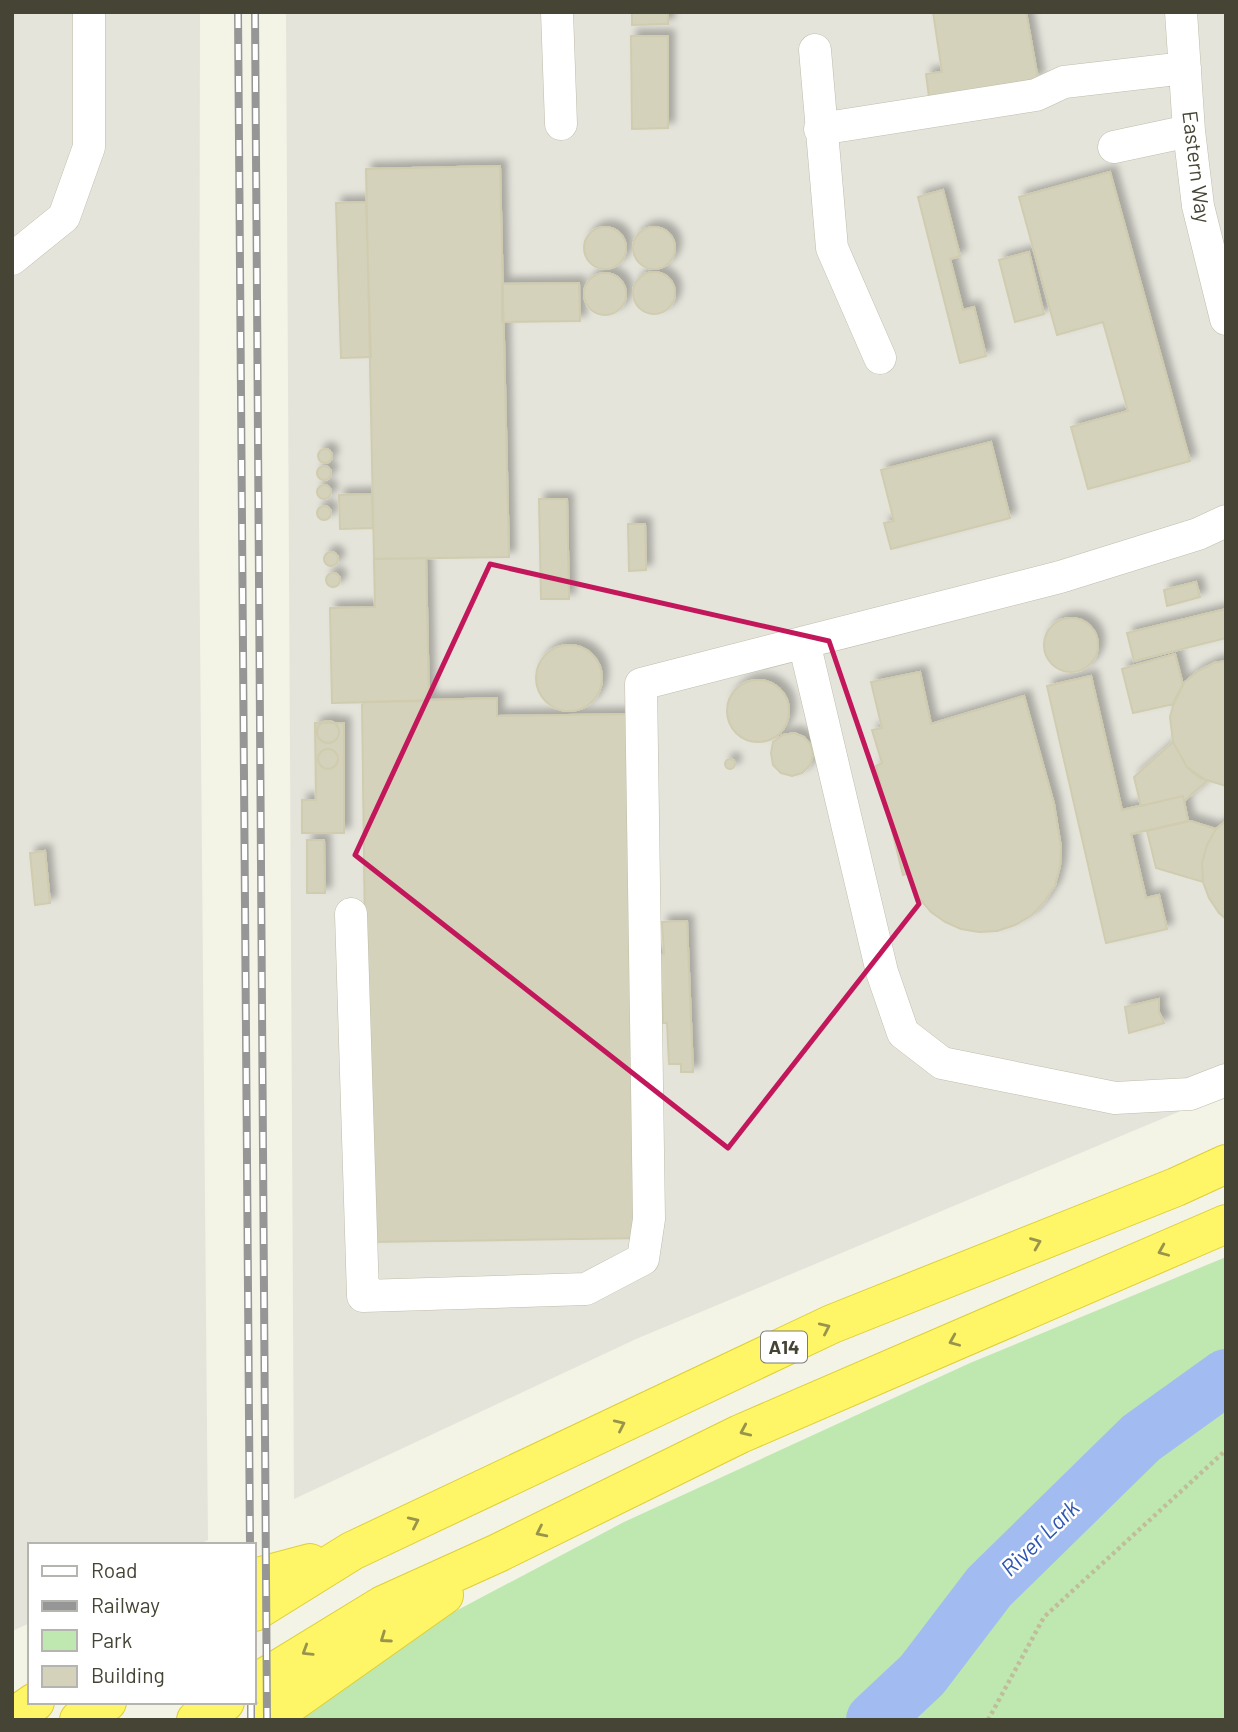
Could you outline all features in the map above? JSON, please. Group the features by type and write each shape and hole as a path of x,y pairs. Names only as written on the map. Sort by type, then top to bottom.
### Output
{"highway":[{"name":"A14","path":"256,1611 352,1551 832,1324 1176,1187 1226,1164"},
{"path":"256,1683 383,1605 498,1553 740,1434 1226,1224"},
{"name":"A14","path":"256,1577 352,1551"},
{"path":"267,1720 393,1633 498,1553"},
{"path":"12,1718 32,1704"},
{"path":"79,1720 104,1704"},
{"path":"196,1720 222,1704"}],"street":[{"path":"12,259 64,217 89,147 89,12"},
{"path":"557,12 561,124"},
{"name":"Eastern Way","path":"1181,12 1189,131 1198,206 1226,319"},
{"path":"815,50 832,248 880,358"},
{"path":"820,129 1036,95 1064,82 1185,68"},
{"path":"1114,147 1189,131"},
{"path":"351,914 363,1296 586,1289 643,1259 649,1219 642,684 1060,577 1212,528"},
{"path":"804,642 882,972 904,1033 942,1063 1115,1098 1191,1094 1226,1080"}],"path":[{"path":"988,1720 1044,1616 1226,1450"}],"highlighted area":[{"path":"490,564 829,641 919,904 728,1148 355,855"}],"shaded area":[{"path":"12,12 200,12 199,521 208,1540 202,1543 28,1543 28,1624 12,1631"},
{"path":"286,12 1226,12 1226,1092 636,1339 294,1499"}],"green space":[{"path":"1226,1257 1226,1720 297,1720 401,1640 624,1522 970,1363"}],"building":[{"path":"632,12 668,12 668,24 632,25"},
{"path":"933,12 1026,12 1038,79 929,97 926,74 942,72"},
{"path":"631,36 668,36 668,128 632,129"},
{"path":"500,166 509,557 374,559 366,169"},
{"path":"1110,172 1190,461 1088,489 1071,427 1128,411 1103,322 1057,335 1019,197"},
{"path":"943,190 960,256 950,259 963,310 974,307 986,356 960,363 918,197"},
{"path":"366,202 371,357 341,358 336,203"},
{"path":"605,227 620,233 626,248 620,263 605,269 590,263 584,248 590,233"},
{"path":"654,227 669,233 675,248 669,263 654,269 639,263 633,248 639,233"},
{"path":"1029,252 1044,314 1015,322 999,260"},
{"path":"654,272 669,278 675,293 669,308 654,314 639,308 633,293 639,278"},
{"path":"605,273 620,279 626,294 620,309 605,315 590,309 584,294 590,279"},
{"path":"579,283 580,321 502,322 502,284"},
{"path":"991,442 1010,518 891,549 884,523 894,521 881,470"},
{"path":"322,449 328,449 332,456 328,463 322,463 318,459 318,453"},
{"path":"321,466 327,466 331,473 327,480 321,480 317,476 317,470"},
{"path":"321,485 327,485 331,492 327,499 321,499 317,495 317,489"},
{"path":"372,494 373,528 340,529 339,495"},
{"path":"539,499 567,499 569,599 541,599"},
{"path":"321,506 327,506 331,513 327,520 321,520 317,516 317,510"},
{"path":"628,524 645,524 646,570 629,571"},
{"path":"328,552 334,552 338,559 334,566 328,566 324,562 324,556"},
{"path":"426,558 429,701 332,703 330,608 375,607 374,559"},
{"path":"330,573 336,573 340,580 336,587 330,587 326,583 326,577"},
{"path":"1196,582 1200,597 1167,606 1164,590"},
{"path":"1226,609 1226,638 1134,661 1127,633"},
{"path":"1071,618 1090,626 1098,645 1090,664 1071,672 1052,664 1044,645 1052,626"},
{"path":"562,645 576,645 588,650 597,659 602,678 600,691 593,702 576,711 562,711 550,706 541,697 536,685 536,671 541,659 550,650"},
{"path":"1175,654 1183,685 1174,704 1133,713 1122,669"},
{"path":"1226,661 1226,786 1200,778 1187,767 1173,742 1170,717 1175,699 1184,683 1198,671 1214,663"},
{"path":"920,672 931,724 1024,696 1054,804 1061,847 1055,885 1032,915 1015,925 997,931 979,932 961,929 945,922 931,912 919,898 910,882 909,873 903,875 876,766 882,763 872,730 882,728 871,682"},
{"path":"1091,676 1122,810 1183,796 1188,821 1131,834 1146,898 1159,895 1167,929 1106,943 1047,686"},
{"path":"758,680 780,689 789,711 780,733 758,742 736,733 727,711 736,689"},
{"path":"497,698 497,716 638,714 646,1238 369,1242 362,702"},
{"path":"328,721 338,728 339,732 332,742 328,743 318,736 317,732 324,722"},
{"path":"315,723 344,723 344,833 302,833 302,800 316,800"},
{"path":"794,733 804,737 811,745 813,755 810,765 802,773 792,776 781,773 773,765 771,753 773,742 783,735"},
{"path":"1173,742 1187,767 1207,781 1184,801 1183,796 1141,806 1134,777"},
{"path":"324,749 332,749 338,759 332,769 324,769 318,763 318,755"},
{"path":"730,759 734,760 734,768 730,769 726,768 725,764 726,760"},
{"path":"1190,821 1216,829 1207,845 1202,863 1203,882 1156,868 1147,831"},
{"path":"1226,821 1226,919 1209,898 1203,882 1202,863 1207,845 1216,829"},
{"path":"307,840 324,840 325,893 307,893"},
{"path":"45,851 50,903 35,905 30,853"},
{"path":"687,921 693,1072 681,1072 681,1064 669,1064 662,993 644,993 643,955 664,954 662,922"},
{"path":"1159,999 1159,1012 1164,1023 1129,1033 1125,1007"}],"waterway":[{"name":"River Lark","path":"874,1720 922,1675 989,1587 1141,1438 1226,1377"}],"railway":[{"path":"238,12 250,1543"},
{"path":"255,12 267,1720"},
{"path":"251,1704 251,1720"}]}
